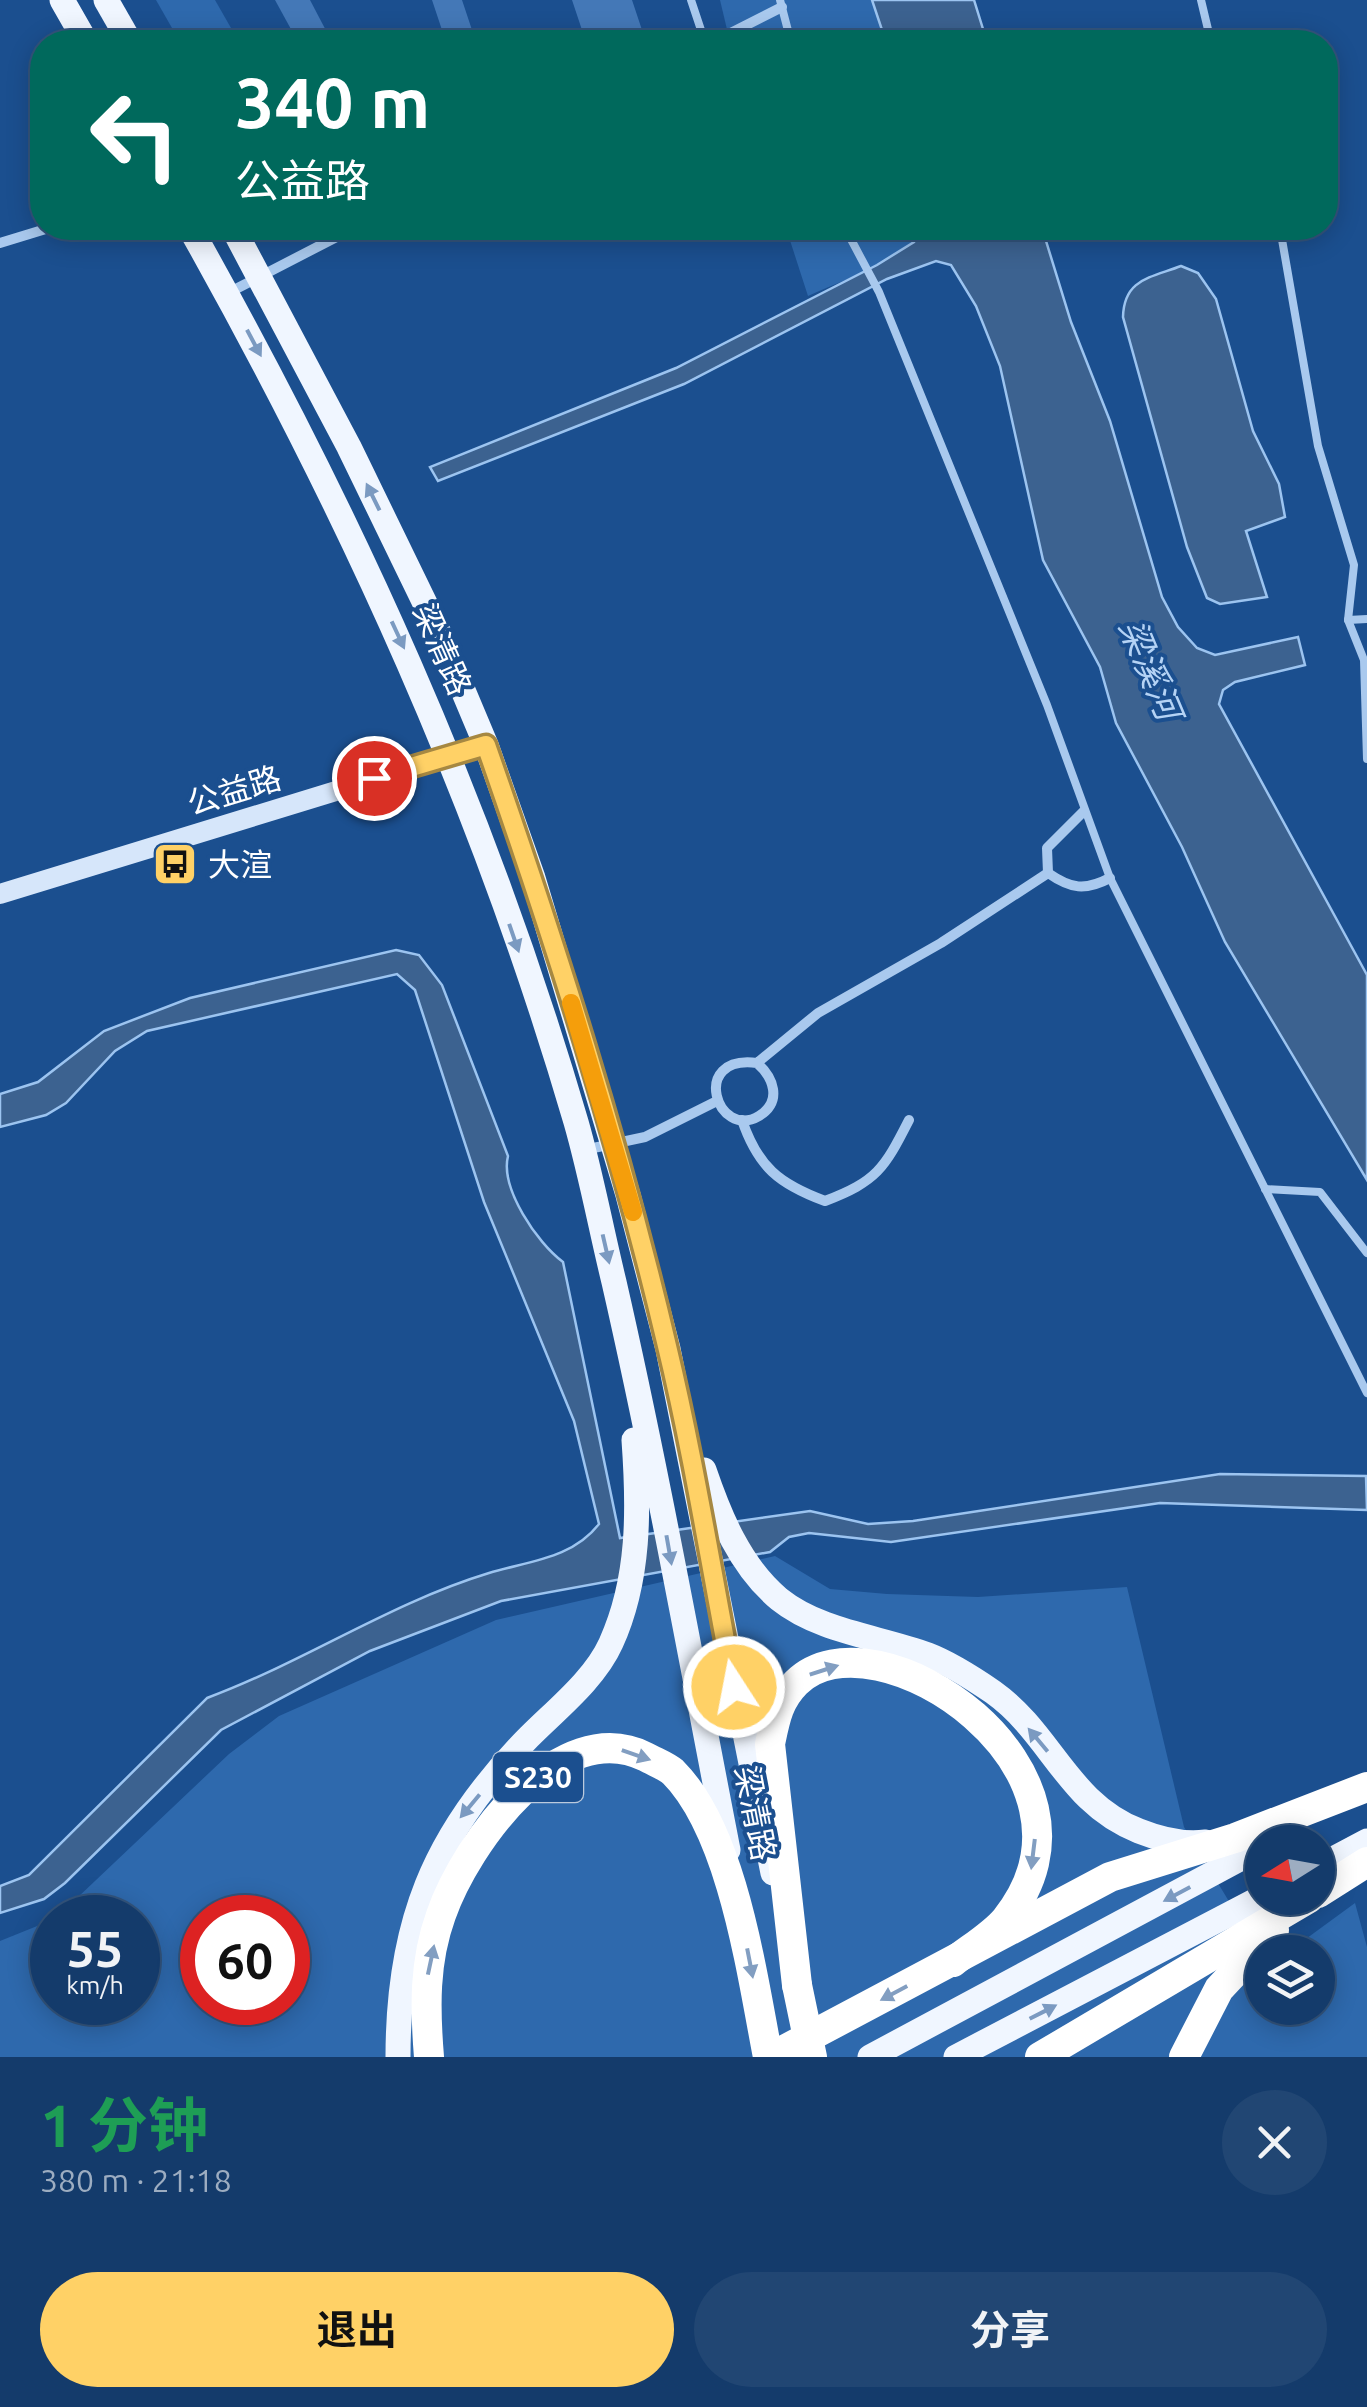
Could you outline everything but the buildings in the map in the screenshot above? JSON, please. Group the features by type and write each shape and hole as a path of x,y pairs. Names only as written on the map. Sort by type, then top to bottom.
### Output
{"highway":[{"path":"790,1951 770,1744 778,1708 798,1680 830,1666 864,1662 922,1680 975,1715 1016,1757 1037,1810 1033,1868 1006,1920 952,1962"},
{"name":"S230","path":"428,2057 424,1991 441,1914 484,1835 543,1771 584,1748 632,1750 670,1770 699,1806 742,1921"},
{"path":"1285,1825 1367,1787"},
{"path":"770,2057 1110,1877 1245,1843"},
{"path":"1335,1880 1365,1863"},
{"path":"1040,2057 1276,1915"},
{"path":"1184,2057 1219,1988 1290,1915"},
{"name":"梁清路","path":"742,1921 770,2057"},
{"name":"梁清路","path":"790,1951 812,2057"}],"main road":[{"path":"62,0 79,30"},
{"path":"106,0 123,30"},
{"name":"梁清路","path":"197,240 350,530 450,754 583,1150 627,1341 650,1508 677,1594 742,1921"},
{"name":"梁清路","path":"240,240 366,483 486,745 533,878 613,1142 673,1372 790,1951"},
{"path":"673,1372 719,1514 747,1565 781,1600 823,1623 932,1656 996,1694 1040,1740 1075,1788 1112,1820 1153,1837 1193,1844 1245,1842"},
{"path":"398,2057 398,1990 416,1908 458,1820 610,1646 650,1508"},
{"path":"1301,1825 1367,1787"},
{"path":"870,2057 1245,1844"},
{"path":"956,2057 1245,1906"}],"street":[{"path":"733,30 781,3"},
{"path":"0,243 30,234"},
{"path":"227,294 331,240"},
{"name":"公益路","path":"0,894 486,745"},
{"path":"1048,873 1046,848 1084,811"},
{"path":"1048,873 1067,886 1090,888 1110,878"},
{"path":"757,1062 818,1013 941,944 1048,873"},
{"path":"739,1060 757,1062 769,1074 774,1089 770,1105 758,1116 742,1120 727,1114 716,1101 715,1084 724,1068 739,1060"},
{"path":"583,1150 644,1137 716,1101"},
{"path":"742,1120 754,1156 794,1190 825,1201 865,1186 890,1158 909,1120"}],"lane":[{"path":"691,0 701,30"},
{"path":"1201,0 1208,30"},
{"path":"781,3 788,30"},
{"path":"851,240 879,292 1047,705 1110,878 1367,1392"},
{"path":"1282,240 1318,446 1354,565 1348,620 1364,660 1367,758"},
{"path":"1348,620 1367,619"},
{"path":"1266,1189 1320,1192 1367,1254"}],"shaded area":[{"path":"156,0 215,0 232,30 173,30"},
{"path":"720,0 872,0 882,30 727,30"},
{"path":"790,240 914,240 887,260 808,296"},
{"path":"775,1556 830,1589 978,1597 1127,1587 1184,1827 1249,1935 1245,1935 1245,2025 1335,2025 1335,1935 1311,1935 1355,1903 1367,1947 1367,2057 0,2057 0,1941 30,1929 30,2025 160,2025 160,1895 80,1895 229,1754 279,1716 496,1620"}],"water":[{"path":"872,0 974,0 983,30 882,30"},
{"name":"梁溪河","path":"1046,240 1071,322 1110,421 1162,597 1178,627 1197,648 1215,655 1298,637 1305,665 1235,682 1223,690 1219,704 1367,975 1367,1180 1225,942 1182,847 1116,723 1100,667 1043,560 1000,366 976,306 951,265 936,261 887,279 684,384 438,481 430,467 676,368 877,265 914,242"},
{"path":"1181,266 1198,273 1216,299 1253,431 1279,484 1285,517 1246,531 1267,597 1220,604 1207,598 1187,547 1123,317 1134,287 1149,277"},
{"path":"396,950 419,955 442,985 508,1156 507,1169 515,1199 532,1229 563,1262 620,1538 810,1511 868,1524 913,1521 1220,1474 1366,1476 1367,1510 1160,1503 891,1542 809,1533 789,1537 770,1552 501,1601 370,1651 221,1730 65,1883 49,1895 30,1895 30,1903 0,1913 0,1886 29,1875 207,1698 417,1600 489,1573 563,1552 599,1524 574,1421 484,1202 415,990 397,974 147,1031 115,1051 66,1103 46,1115 0,1127 0,1094 38,1082 104,1031 190,998"}],"slow traffic":[{"path":"571,1003 633,1212"}],"place":[{"name":"大渲","path":"175,864"}],"route":[{"path":"374,778 486,745 533,878 628,1194 668,1349 734,1687"}]}
